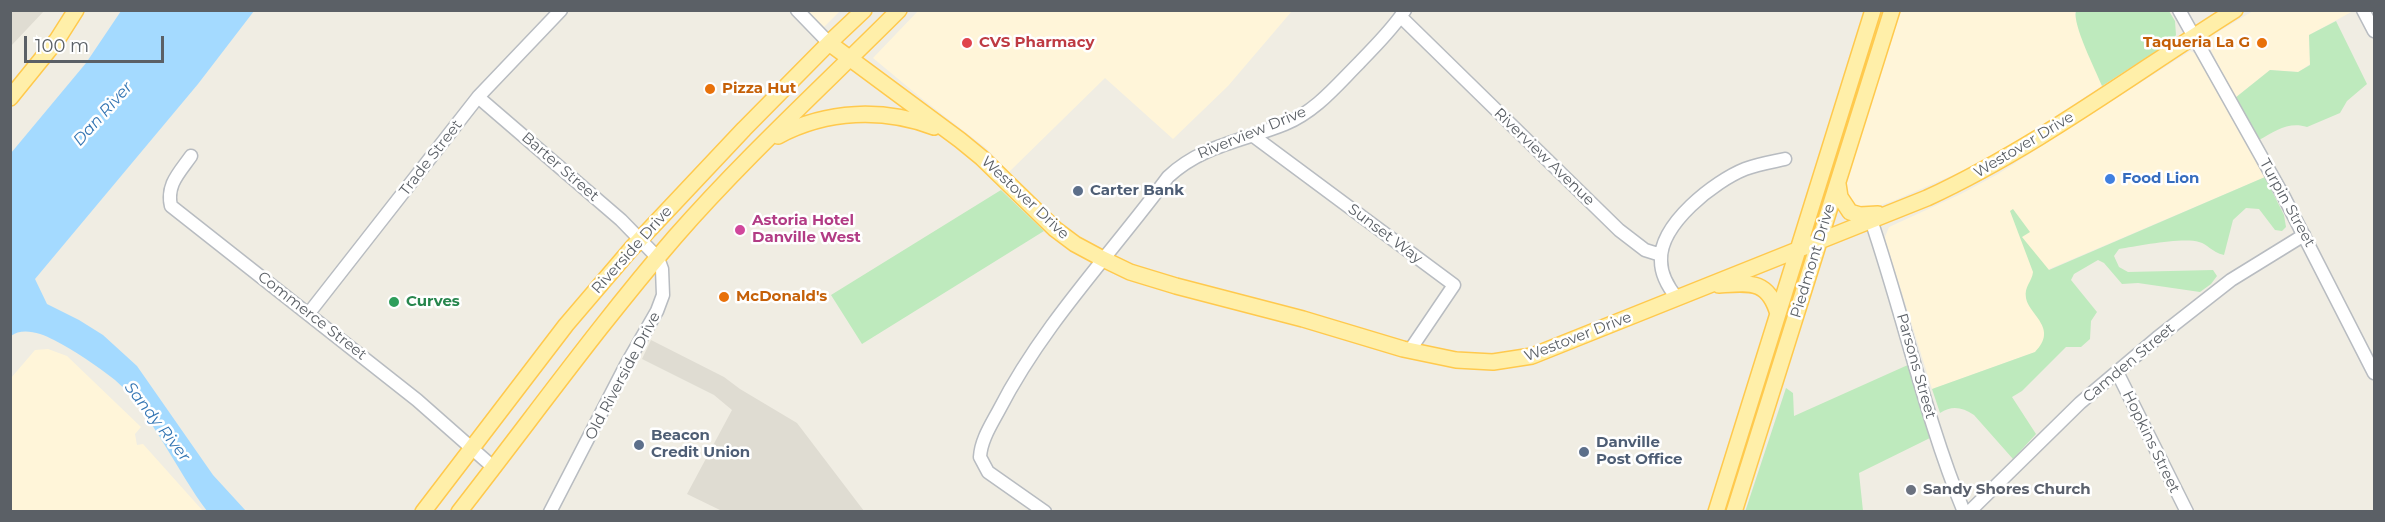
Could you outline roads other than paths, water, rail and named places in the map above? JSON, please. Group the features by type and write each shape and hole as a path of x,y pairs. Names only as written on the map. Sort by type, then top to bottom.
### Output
{"main road":[{"path":"10,98 57,40 76,10"},
{"name":"Riverside Drive","path":"423,512 566,326 640,240 739,134 864,10"},
{"name":"Riverside Drive","path":"459,512 615,307 716,192 899,10"},
{"name":"Piedmont Drive","path":"1716,512 1873,10"},
{"name":"Piedmont Drive","path":"1734,512 1892,10"},
{"name":"Westover Drive","path":"829,43 852,58 982,158 1055,229 1103,260 1130,272 1176,286 1410,350 1472,362 1516,359 1566,344 1957,184 2021,149 2235,10"},
{"path":"765,144 803,125 858,113 903,118 945,131"},
{"path":"1838,181 1840,197 1850,212 1860,215 1890,213"},
{"path":"1704,286 1751,283 1769,294 1778,314"}],"street":[{"name":"Trade Street","path":"309,313 478,97 561,10"},
{"path":"797,10 829,43"},
{"name":"Turpin Street","path":"2179,10 2304,235 2374,373"},
{"path":"2363,10 2374,31"},
{"name":"Riverview Drive","path":"1045,512 988,472 980,459 980,450 1028,358 1168,177 1197,155 1292,120 1320,103 1403,14"},
{"name":"Riverview Avenue","path":"1403,14 1619,230 1645,250 1661,255"},
{"name":"Barter Street","path":"478,97 568,174 640,240"},
{"name":"Sunset Way","path":"1252,135 1454,285 1410,350"},
{"name":"Commerce Street","path":"191,156 171,185 169,196 171,206 309,313 493,467"},
{"path":"1677,298 1665,279 1661,255 1672,228 1712,188 1744,170 1785,159"},
{"name":"Parsons Street","path":"1871,220 1890,275 1937,441 1964,512"},
{"name":"Camden Street","path":"1969,512 2080,403 2117,372 2231,280 2304,235"},
{"path":"640,240 658,258"},
{"name":"Old Riverside Drive","path":"550,512 657,311 664,283 658,258"},
{"name":"Hopkins Street","path":"2117,372 2187,512"}],"water":[{"name":"Dan River","path":"121,11 254,11 198,84 35,279 47,304 103,335 137,366 213,475 246,511 207,511 140,408 108,374 70,349 43,335 26,331 11,336 11,153 86,63"}],"place":[{"name":"CVS Pharmacy","path":"967,43"},
{"name":"Taqueria La G","path":"2262,43"},
{"name":"Pizza Hut","path":"710,89"},
{"name":"Food Lion","path":"2110,179"},
{"name":"Carter Bank","path":"1078,191"},
{"name":"Astoria Hotel Danville West","path":"740,230"},
{"name":"McDonald's","path":"724,297"},
{"name":"Curves","path":"394,302"},
{"name":"Beacon Credit Union","path":"639,445"},
{"name":"Danville Post Office","path":"1584,452"},
{"name":"Sandy Shores Church","path":"1911,490"}],"water label":[{"name":"Sandy River","path":"157,422"}]}
